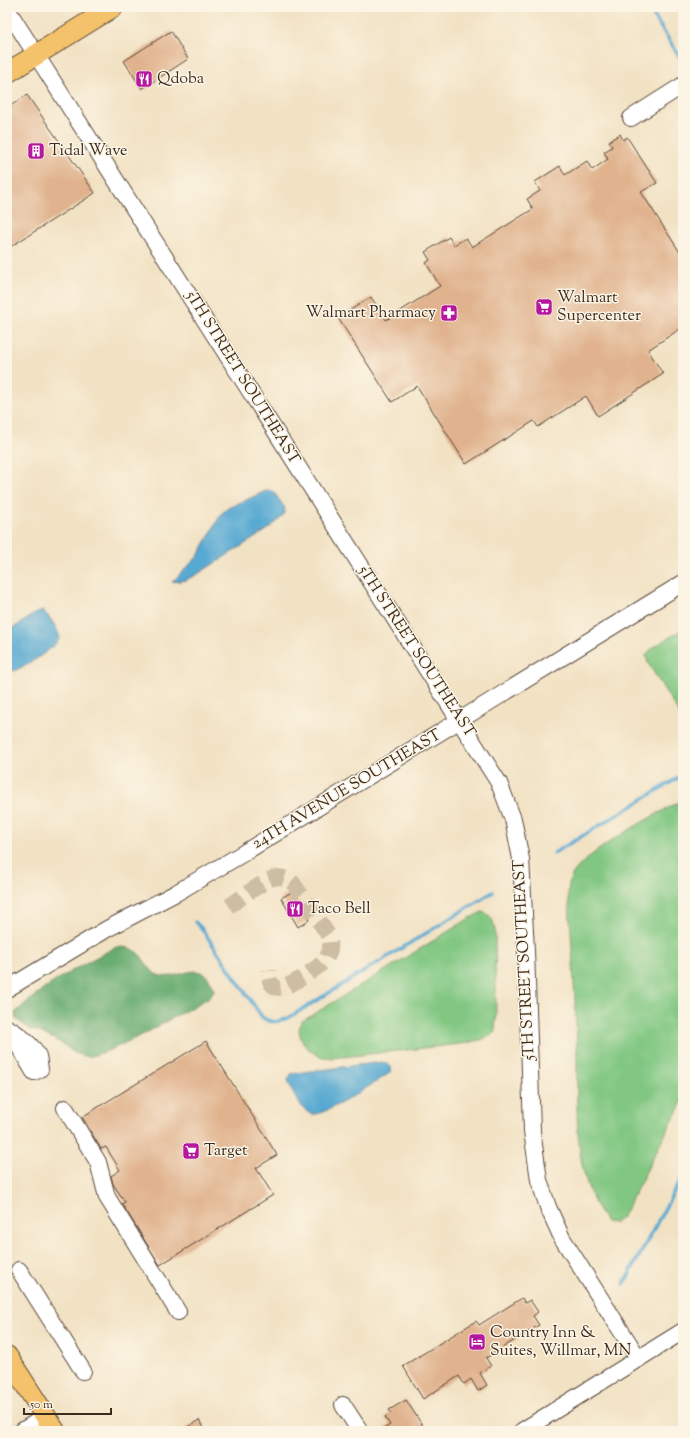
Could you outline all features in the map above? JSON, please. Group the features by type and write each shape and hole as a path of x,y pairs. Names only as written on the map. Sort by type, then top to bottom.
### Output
{"main road":[{"path":"7,73 114,7"},
{"path":"7,1356 50,1424"}],"street":[{"name":"5TH STREET SOUTHEAST","path":"7,9 491,769 504,795 513,819 520,850 525,929 532,1131 540,1180 548,1207 562,1238 639,1359"},
{"path":"631,118 683,86"},
{"name":"24TH AVENUE SOUTHEAST","path":"7,989 96,935 236,858 683,583"},
{"path":"7,1027 23,1038 34,1072"},
{"path":"7,1039 28,1050"},
{"path":"65,1108 98,1162 107,1198 178,1312"},
{"path":"19,1270 83,1371"},
{"path":"522,1431 683,1331"},
{"path":"343,1405 360,1431"},
{"path":"22,1431 50,1424"}],"green space":[{"path":"683,629 683,720 648,663 646,655 652,648"},
{"path":"683,800 683,1100 623,1216 615,1223 606,1222 594,1203 586,1182 578,1138 577,1047 568,892 569,882 578,867 605,845"},
{"path":"482,912 490,916 495,928 496,1019 495,1031 492,1035 484,1039 461,1044 333,1058 318,1055 304,1044 299,1027 301,1022"},
{"path":"116,947 130,948 134,950 154,973 162,976 171,976 195,971 203,973 209,979 214,990 210,997 144,1034 108,1051 88,1057 74,1053 63,1044 40,1032 31,1030 16,1019 15,1013 38,993 76,968"}],"water":[{"path":"268,490 273,491 285,508 284,514 279,520 267,530 196,575 186,580 172,582 198,556 221,514 228,508"},
{"path":"43,611 53,623 60,638 57,643 36,659 7,673 7,630 34,614"},
{"path":"382,1062 391,1067 391,1071 387,1075 338,1105 318,1113 312,1114 304,1109 294,1095 288,1080 291,1074 296,1073"}],"building":[{"path":"171,31 188,59 142,89 124,61"},
{"name":"Tidal Wave","path":"27,95 95,193 7,249 7,108"},
{"name":"Walmart Supercenter","path":"620,134 623,140 627,137 657,183 641,192 683,257 683,327 648,350 663,374 598,416 586,396 538,427 534,421 466,464 417,386 392,402 338,318 371,297 386,320 440,286 426,263 430,260 425,252 449,237 454,245 466,238 472,247 533,209 527,199 540,191 535,182 560,166 565,175 587,161 592,170 608,159 604,152 612,147 609,141"},
{"name":"Taco Bell","path":"292,892 309,920 298,927 281,898"},
{"name":"Target","path":"206,1041 277,1155 256,1168 273,1195 160,1265 122,1204 125,1202 113,1184 111,1176 120,1170 106,1147 101,1149 82,1117"},
{"name":"Country Inn & Suites, Willmar, MN","path":"522,1298 525,1303 530,1300 538,1312 533,1316 539,1325 486,1358 491,1366 480,1373 487,1385 478,1391 471,1379 464,1384 459,1376 423,1399 403,1366 476,1321 479,1325"},
{"path":"406,1400 426,1431 380,1431 390,1425 385,1417 391,1413 389,1410"},
{"path":"199,1420 206,1431 181,1431"}],"waterway":[{"path":"648,7 683,62"},
{"path":"554,853 683,775"},
{"path":"195,922 202,929 262,1017 268,1021 275,1022 288,1018 493,892"},
{"path":"624,1284 683,1175"}],"tunnel":[{"path":"229,906 267,881 278,877 284,878 293,883 329,936 330,949 324,961 314,970 294,982 283,987 275,987 270,981 269,970"}],"place":[{"name":"Qdoba","path":"144,79"},
{"name":"Tidal Wave","path":"36,151"},
{"name":"Walmart Supercenter","path":"544,307"},
{"name":"Walmart Pharmacy","path":"449,313"},
{"name":"Taco Bell","path":"295,909"},
{"name":"Target","path":"191,1151"},
{"name":"Country Inn & Suites, Willmar, MN","path":"477,1342"}]}
